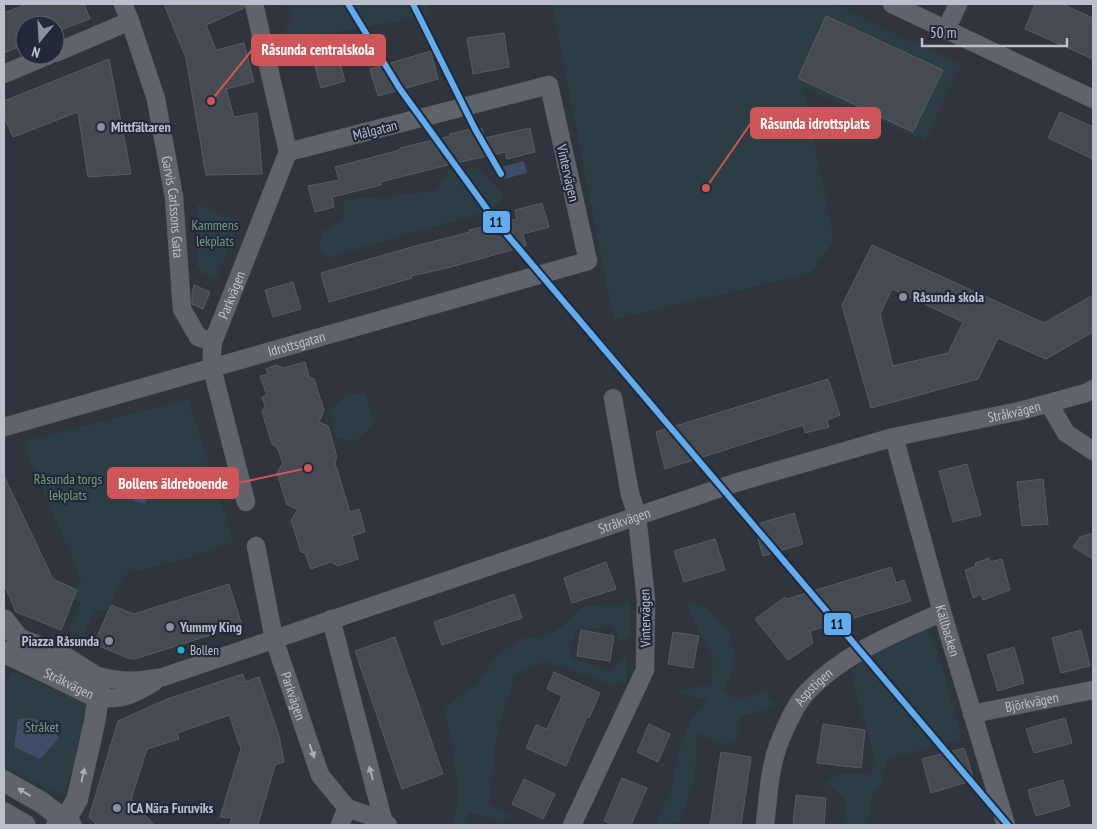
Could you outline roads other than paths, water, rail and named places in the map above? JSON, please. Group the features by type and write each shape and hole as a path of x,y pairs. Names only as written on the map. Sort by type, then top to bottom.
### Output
{"street":[{"name":"Garvis Carlssons Gata","path":"123,4 156,99 174,197 182,309 198,337 213,342"},
{"path":"254,4 288,152"},
{"path":"892,4 947,28 1093,99"},
{"path":"947,28 958,4"},
{"path":"65,49 130,21"},
{"path":"4,74 26,65"},
{"name":"Målgatan","path":"288,152 548,85"},
{"name":"Vintervägen","path":"548,85 588,260"},
{"name":"Parkvägen","path":"246,502 212,368 213,342 288,152"},
{"name":"Idrottsgatan","path":"4,428 588,260"},
{"name":"Stråkvägen","path":"8,650 66,658 91,674 104,678 136,682 163,677 735,483 894,437 1049,404 1086,393 1093,389"},
{"name":"Vintervägen","path":"572,825 645,670 646,600 637,516 630,494 613,398"},
{"path":"1049,404 1066,433 1093,452"},
{"name":"Källbacken","path":"894,437 942,612 1006,825"},
{"name":"Parkvägen","path":"256,546 274,639 320,775 347,808"},
{"name":"Aspstigen","path":"765,825 771,771 778,747 790,718 806,693 827,674 864,648 942,612"},
{"path":"331,619 386,823"},
{"path":"4,620 8,650"},
{"name":"Stråkvägen","path":"8,650 98,698 120,698 131,695 163,677"},
{"path":"4,781 41,802 64,823 77,800 95,720 99,690 91,674"},
{"name":"Björkvägen","path":"972,714 1093,690"},
{"path":"340,825 347,808 386,823"},
{"path":"4,813 26,825"}],"water":[{"path":"524,161 527,173 504,179 501,167"},
{"path":"131,472 143,477 139,487 150,491 145,504 133,500 136,492 125,487"},
{"path":"33,718 50,726 59,738 40,759 14,747 18,719"}],"place":[{"name":"Råsunda centralskola","path":"211,101"},
{"name":"Mittfältaren","path":"101,127"},
{"name":"Råsunda idrottsplats","path":"706,188"},
{"name":"Råsunda skola","path":"903,297"},
{"name":"Bollens äldreboende","path":"308,468"},
{"name":"Yummy King","path":"170,627"},
{"name":"Piazza Råsunda","path":"109,641"},
{"name":"Bollen","path":"181,650"},
{"name":"ICA Nära Furuviks","path":"117,808"}],"park label":[{"name":"Kammens lekplats","path":"215,234"},
{"name":"Råsunda torgs lekplats","path":"68,488"},
{"name":"Stråket","path":"42,727"}]}
